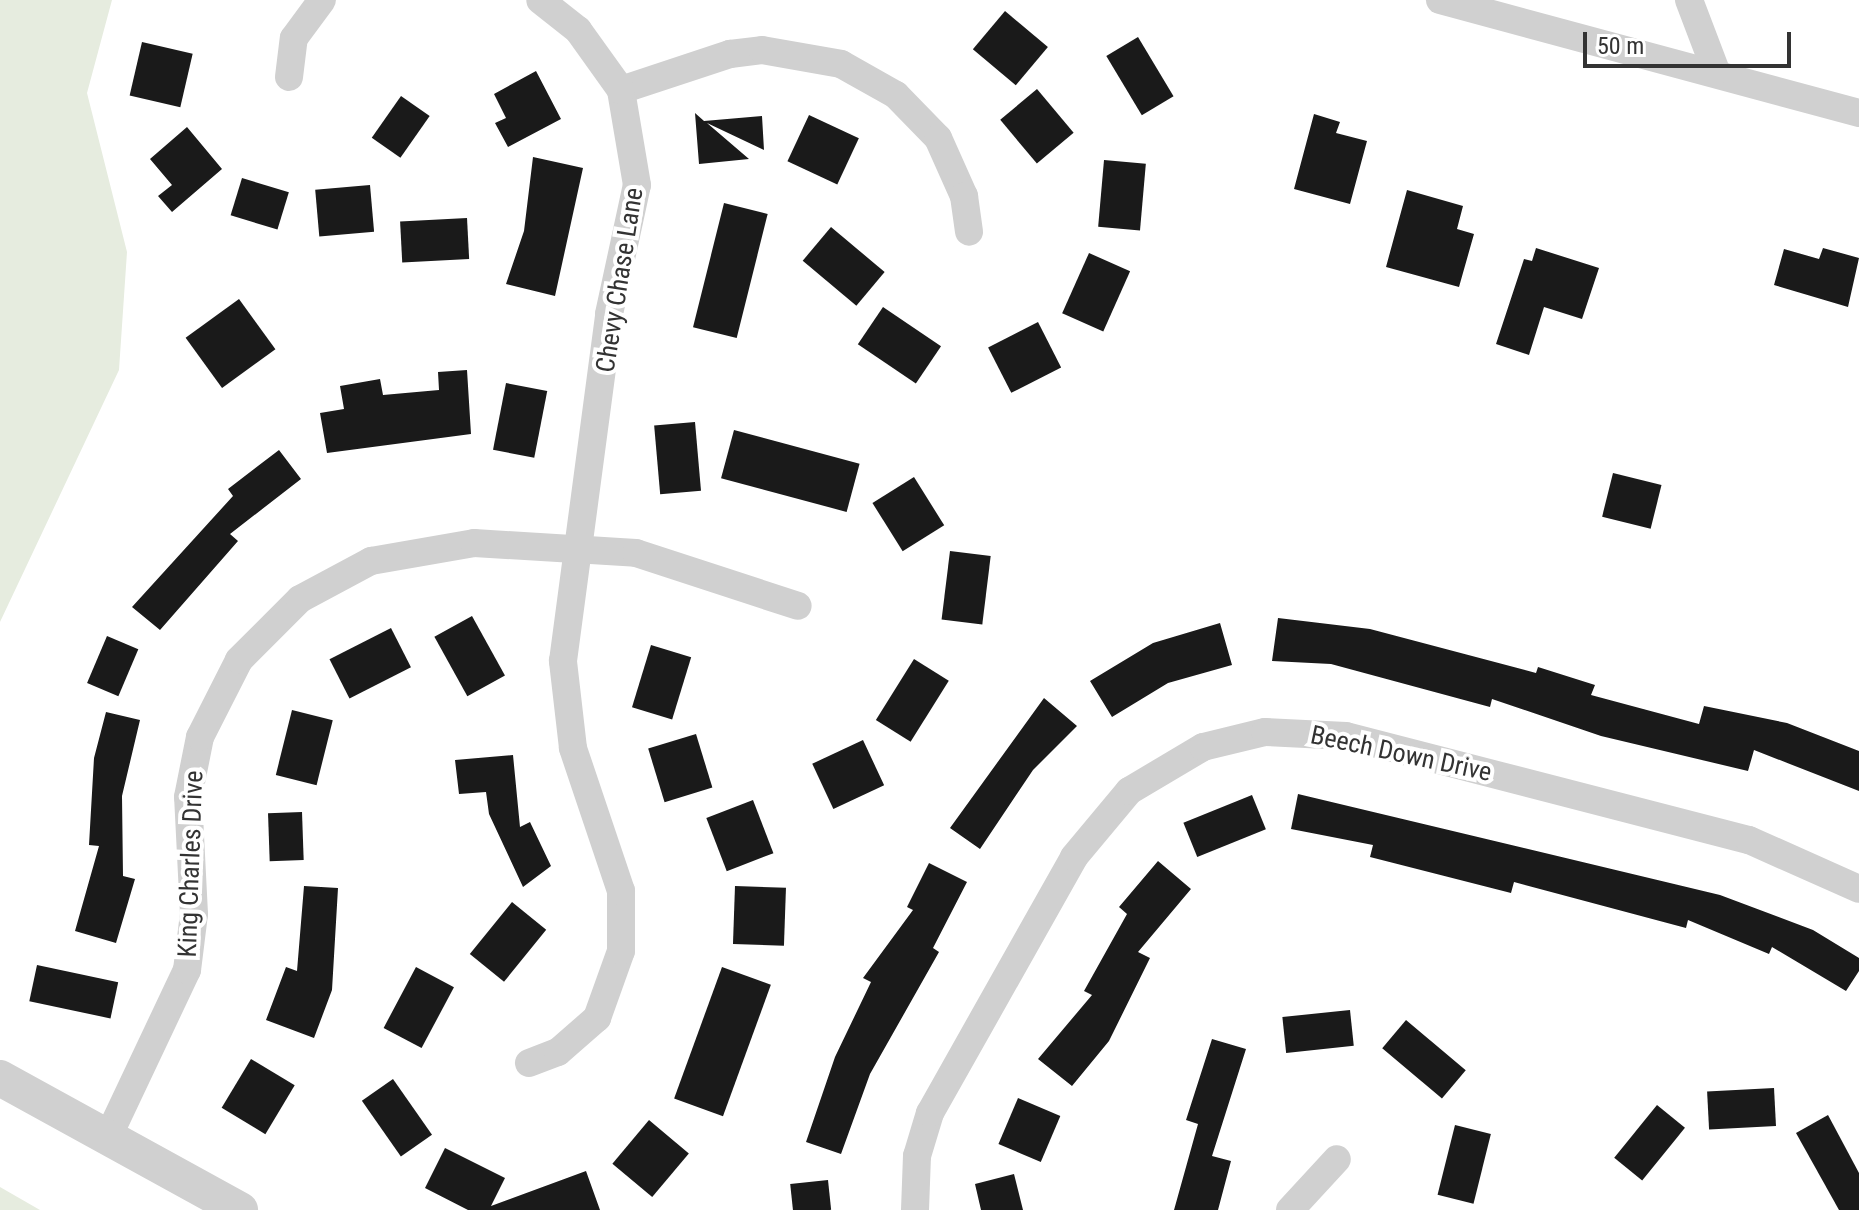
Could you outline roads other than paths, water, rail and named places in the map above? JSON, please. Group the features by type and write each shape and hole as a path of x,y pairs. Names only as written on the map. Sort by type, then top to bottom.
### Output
{"street":[{"path":"289,77 294,38 322,0"},
{"name":"Chevy Chase Lane","path":"529,1063 558,1052 597,1018 621,951 621,891 566,705 565,617 596,456 609,314 635,206 633,136 621,90 578,30 540,0"},
{"path":"1440,0 1716,71 1859,113"},
{"path":"1689,0 1716,71"},
{"path":"621,90 730,54 799,54 841,64 896,95 938,138 964,196 969,232"},
{"name":"King Charles Drive","path":"108,1137 187,970 194,914 192,767 217,697 257,637 322,585 397,554 474,543 577,545 636,553 798,606"},
{"name":"Beech Down Drive","path":"915,1210 917,1156 930,1113 1074,857 1129,791 1203,747 1265,732 1346,736 1721,832 1859,889"},
{"path":"0,1078 240,1210"},
{"path":"1290,1210 1337,1159"}]}
